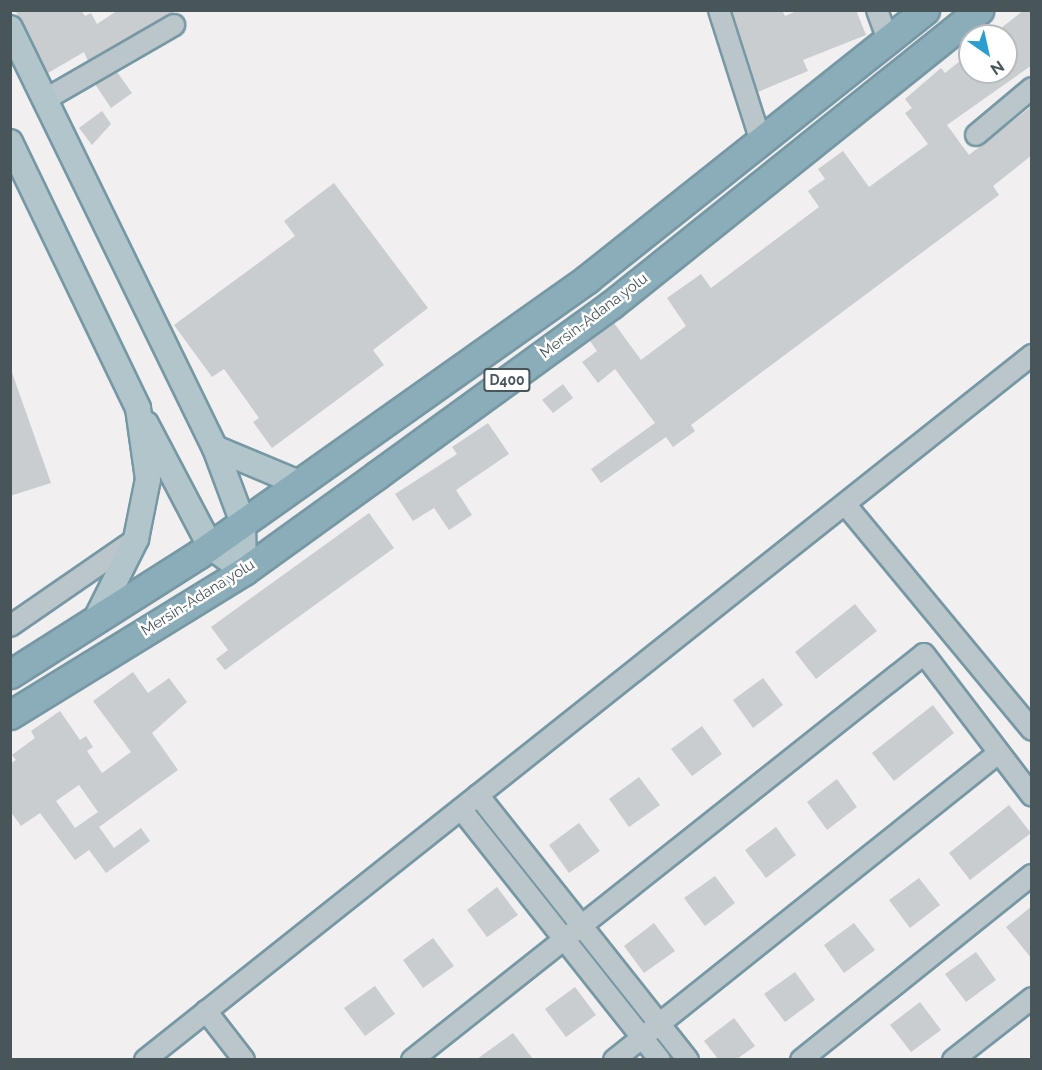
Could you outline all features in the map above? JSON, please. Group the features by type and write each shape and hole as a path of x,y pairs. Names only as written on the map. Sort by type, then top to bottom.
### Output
{"highway":[{"name":"D400","path":"10,674 243,524 587,279 926,10"},
{"name":"Mersin-Adana yolu","path":"10,715 244,571 611,305 979,10"}],"main road":[{"path":"10,28 215,448 243,524 244,571"},
{"path":"10,142 138,408 210,546 244,571"},
{"path":"96,619 136,539 148,479 138,408"},
{"path":"215,448 301,484"}],"street":[{"path":"718,10 761,142"},
{"path":"877,10 888,41"},
{"path":"46,99 174,25"},
{"path":"976,135 1032,88"},
{"path":"145,1059 1032,355"},
{"path":"845,504 1032,730"},
{"path":"10,626 136,539"},
{"path":"412,1059 924,654 1032,796"},
{"path":"614,1059 999,753"},
{"path":"478,795 688,1059"},
{"path":"461,809 660,1059"},
{"path":"801,1059 1032,875"},
{"path":"953,1059 1032,998"},
{"path":"206,1011 244,1059"}],"building":[{"path":"15,10 81,10 85,16 91,13 97,24 118,10 178,10 88,61 84,52 48,73"},
{"path":"732,10 782,10 785,16 799,10 856,10 866,35 803,60 808,71 758,92"},
{"path":"1024,10 1032,10 1032,65 1018,75 1018,24 1006,24"},
{"path":"958,63 958,84 1005,84 947,125 969,155 1032,106 1032,155 993,186 999,195 691,425 695,431 673,447 666,437 601,483 591,469 655,423 615,369 598,383 582,362 597,351 590,341 614,323 641,360 686,326 667,298 701,274 711,288 819,207 808,191 825,179 818,169 843,151 869,187 928,144 905,113 912,108 905,99 941,68 945,73"},
{"path":"117,72 132,93 111,108 95,84"},
{"path":"102,111 111,124 92,145 79,128"},
{"path":"334,183 428,308 373,350 384,365 272,448 253,422 259,418 224,369 212,377 174,325 295,236 284,221"},
{"path":"10,367 51,483 10,496"},
{"path":"563,384 573,398 553,413 542,400"},
{"path":"488,423 509,454 456,490 472,515 449,530 434,508 413,521 395,494 457,454 452,447"},
{"path":"369,513 394,548 225,670 216,659 228,650 211,627"},
{"path":"855,604 877,631 816,679 795,652"},
{"path":"133,672 148,693 169,678 187,702 152,733 178,770 99,827 114,848 141,828 150,841 106,873 89,850 75,860 40,813 21,826 10,811 10,764 16,760 12,755 35,738 31,731 60,711 80,740 86,736 93,747 87,751 102,773 131,752 93,701","holes":["79,785 98,812 75,828 56,801"]},
{"path":"763,678 783,705 753,728 733,700"},
{"path":"933,705 954,733 894,781 872,753"},
{"path":"702,726 722,754 692,776 671,749"},
{"path":"639,777 660,805 629,827 609,799"},
{"path":"837,779 857,807 827,830 807,802"},
{"path":"1009,805 1031,833 970,880 949,853"},
{"path":"579,823 600,851 569,873 549,845"},
{"path":"776,827 796,855 766,878 745,850"},
{"path":"715,876 735,903 705,926 684,898"},
{"path":"919,878 940,905 910,928 889,900"},
{"path":"497,887 518,915 487,937 467,910"},
{"path":"1032,906 1032,959 1006,927"},
{"path":"654,923 675,951 644,973 624,946"},
{"path":"854,923 875,950 844,973 824,945"},
{"path":"433,938 454,966 423,988 403,960"},
{"path":"976,952 996,980 966,1002 945,974"},
{"path":"795,972 815,1000 785,1022 764,994"},
{"path":"375,986 395,1014 365,1036 344,1008"},
{"path":"575,987 596,1015 566,1037 545,1009"},
{"path":"920,1002 941,1030 911,1052 890,1025"},
{"path":"734,1018 755,1046 737,1059 718,1059 704,1041"},
{"path":"513,1033 533,1059 477,1059"}]}
